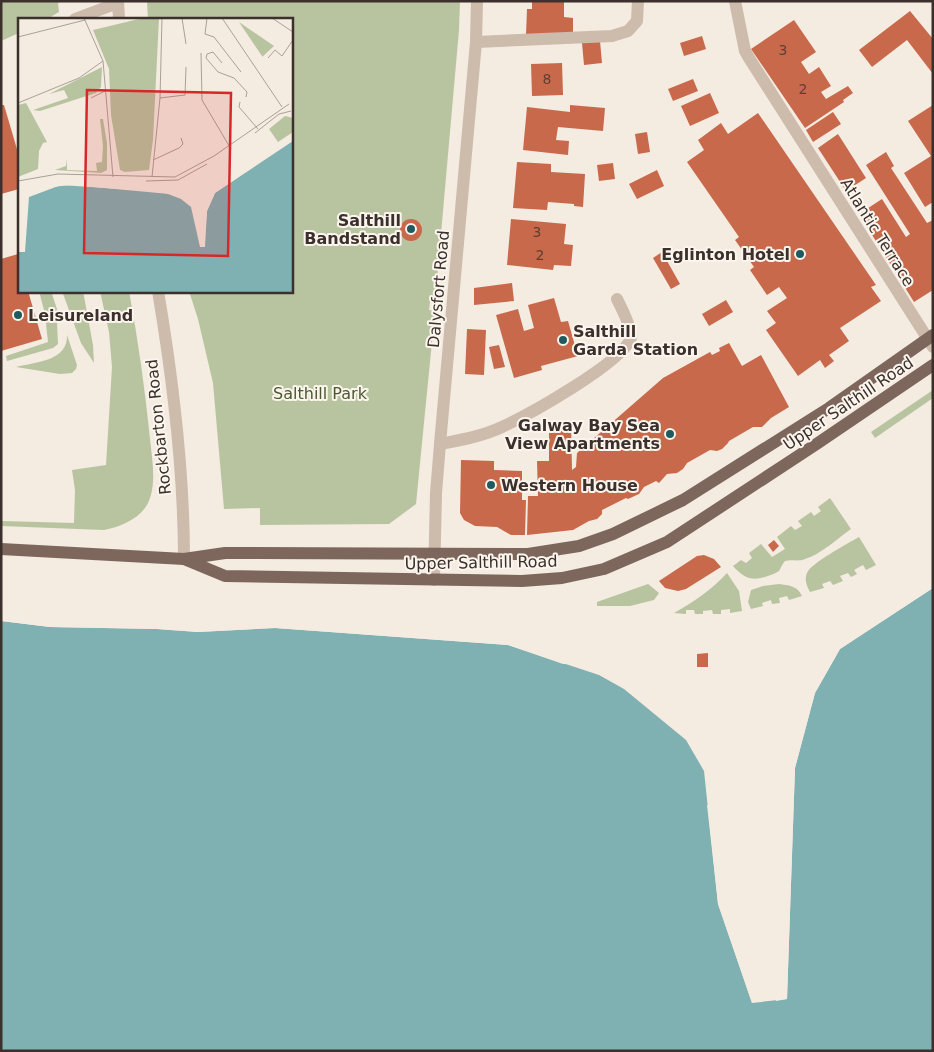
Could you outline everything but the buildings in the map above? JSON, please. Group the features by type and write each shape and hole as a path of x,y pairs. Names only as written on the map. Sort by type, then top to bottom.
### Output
{"main road":[{"name":"Upper Salthill Road","path":"1,549 184,559 225,553 528,554 579,546 613,534 683,500 829,408 931,340"},
{"name":"Upper Salthill Road","path":"184,559 225,576 512,581 562,578 604,568 667,542 706,518 933,365"}],"street":[{"name":"Dalysfort Road","path":"434,580 436,493 476,42 477,1"},
{"path":"476,42 612,36 628,31 638,21 638,1"},
{"name":"Atlantic Terrace","path":"735,1 745,51 931,340"},
{"path":"78,18 118,2 119,18"},
{"name":"Rockbarton Road","path":"158,292 180,456 184,559"},
{"path":"440,444 468,439 502,427 572,389 607,363 623,349 631,337 617,299"}],"green space":[{"path":"1,1 64,1 58,3 59,12 49,18 18,18 18,33 1,41"},
{"name":"Salthill Park","path":"147,1 460,1 435,302 430,302 429,310 435,311 416,504 389,524 260,525 260,508 224,509 213,383 198,319 189,292 292,292 292,18 148,18"},
{"path":"39,292 51,292 61,321 57,323 58,344 53,348 7,361 6,356 48,342 45,314"},
{"path":"62,292 83,292 93,345 94,363 81,343"},
{"path":"100,292 129,292 141,365 153,463 151,496 148,503 135,518 116,527 104,530 1,526 1,521 74,523 75,490 72,470 106,465 112,367 109,332"},
{"path":"67,335 77,365 72,373 60,374 16,367 41,362 57,355 66,344"},
{"path":"933,390 933,398 875,438 871,432"},
{"path":"830,498 851,529 823,550 802,560 785,561 779,571 757,579 745,576 733,566 741,560 746,563 752,558 749,553 761,544 772,557 785,549 777,537 791,526 795,530 802,526 798,521 811,512 814,516 821,511 818,507"},
{"path":"859,537 876,565 866,570 863,565 854,570 857,574 851,577 848,573 840,576 843,581 833,585 830,581 822,584 824,588 810,592 806,578 810,569 830,554"},
{"path":"727,573 739,591 742,611 730,613 730,609 721,610 721,614 713,614 712,610 703,611 703,614 695,614 694,610 686,610 686,614 674,613 702,595"},
{"path":"648,584 659,593 654,600 630,606 597,606 597,602"},
{"path":"779,584 795,588 802,596 789,600 787,596 779,598 780,603 772,604 771,600 762,603 763,606 751,609 748,602 751,590"}],"water":[{"path":"933,588 933,1051 1,1051 1,621 50,627 157,629 198,632 275,628 508,645 599,675 624,689 686,740 704,771 718,904 752,1003 787,999 795,768 815,693 840,649"}],"pier":[{"path":"933,586 933,588 840,649 815,693 795,768 787,999 776,1001 776,998 784,997 793,768 813,692 838,648"},
{"path":"1,619 50,624 157,626 198,630 275,626 508,643 573,664 563,664 508,645 275,628 198,632 157,629 50,627 1,621"},
{"path":"707,805 710,805 720,903 751,993 752,1003 718,904"}],"place":[{"name":"Salthill Bandstand","path":"411,229"},
{"name":"Eglinton Hotel","path":"800,254"},
{"name":"Leisureland","path":"18,315"},
{"name":"Salthill Garda Station","path":"563,340"},
{"name":"Galway Bay Sea View Apartments","path":"670,434"},
{"name":"Western House","path":"491,485"}]}
